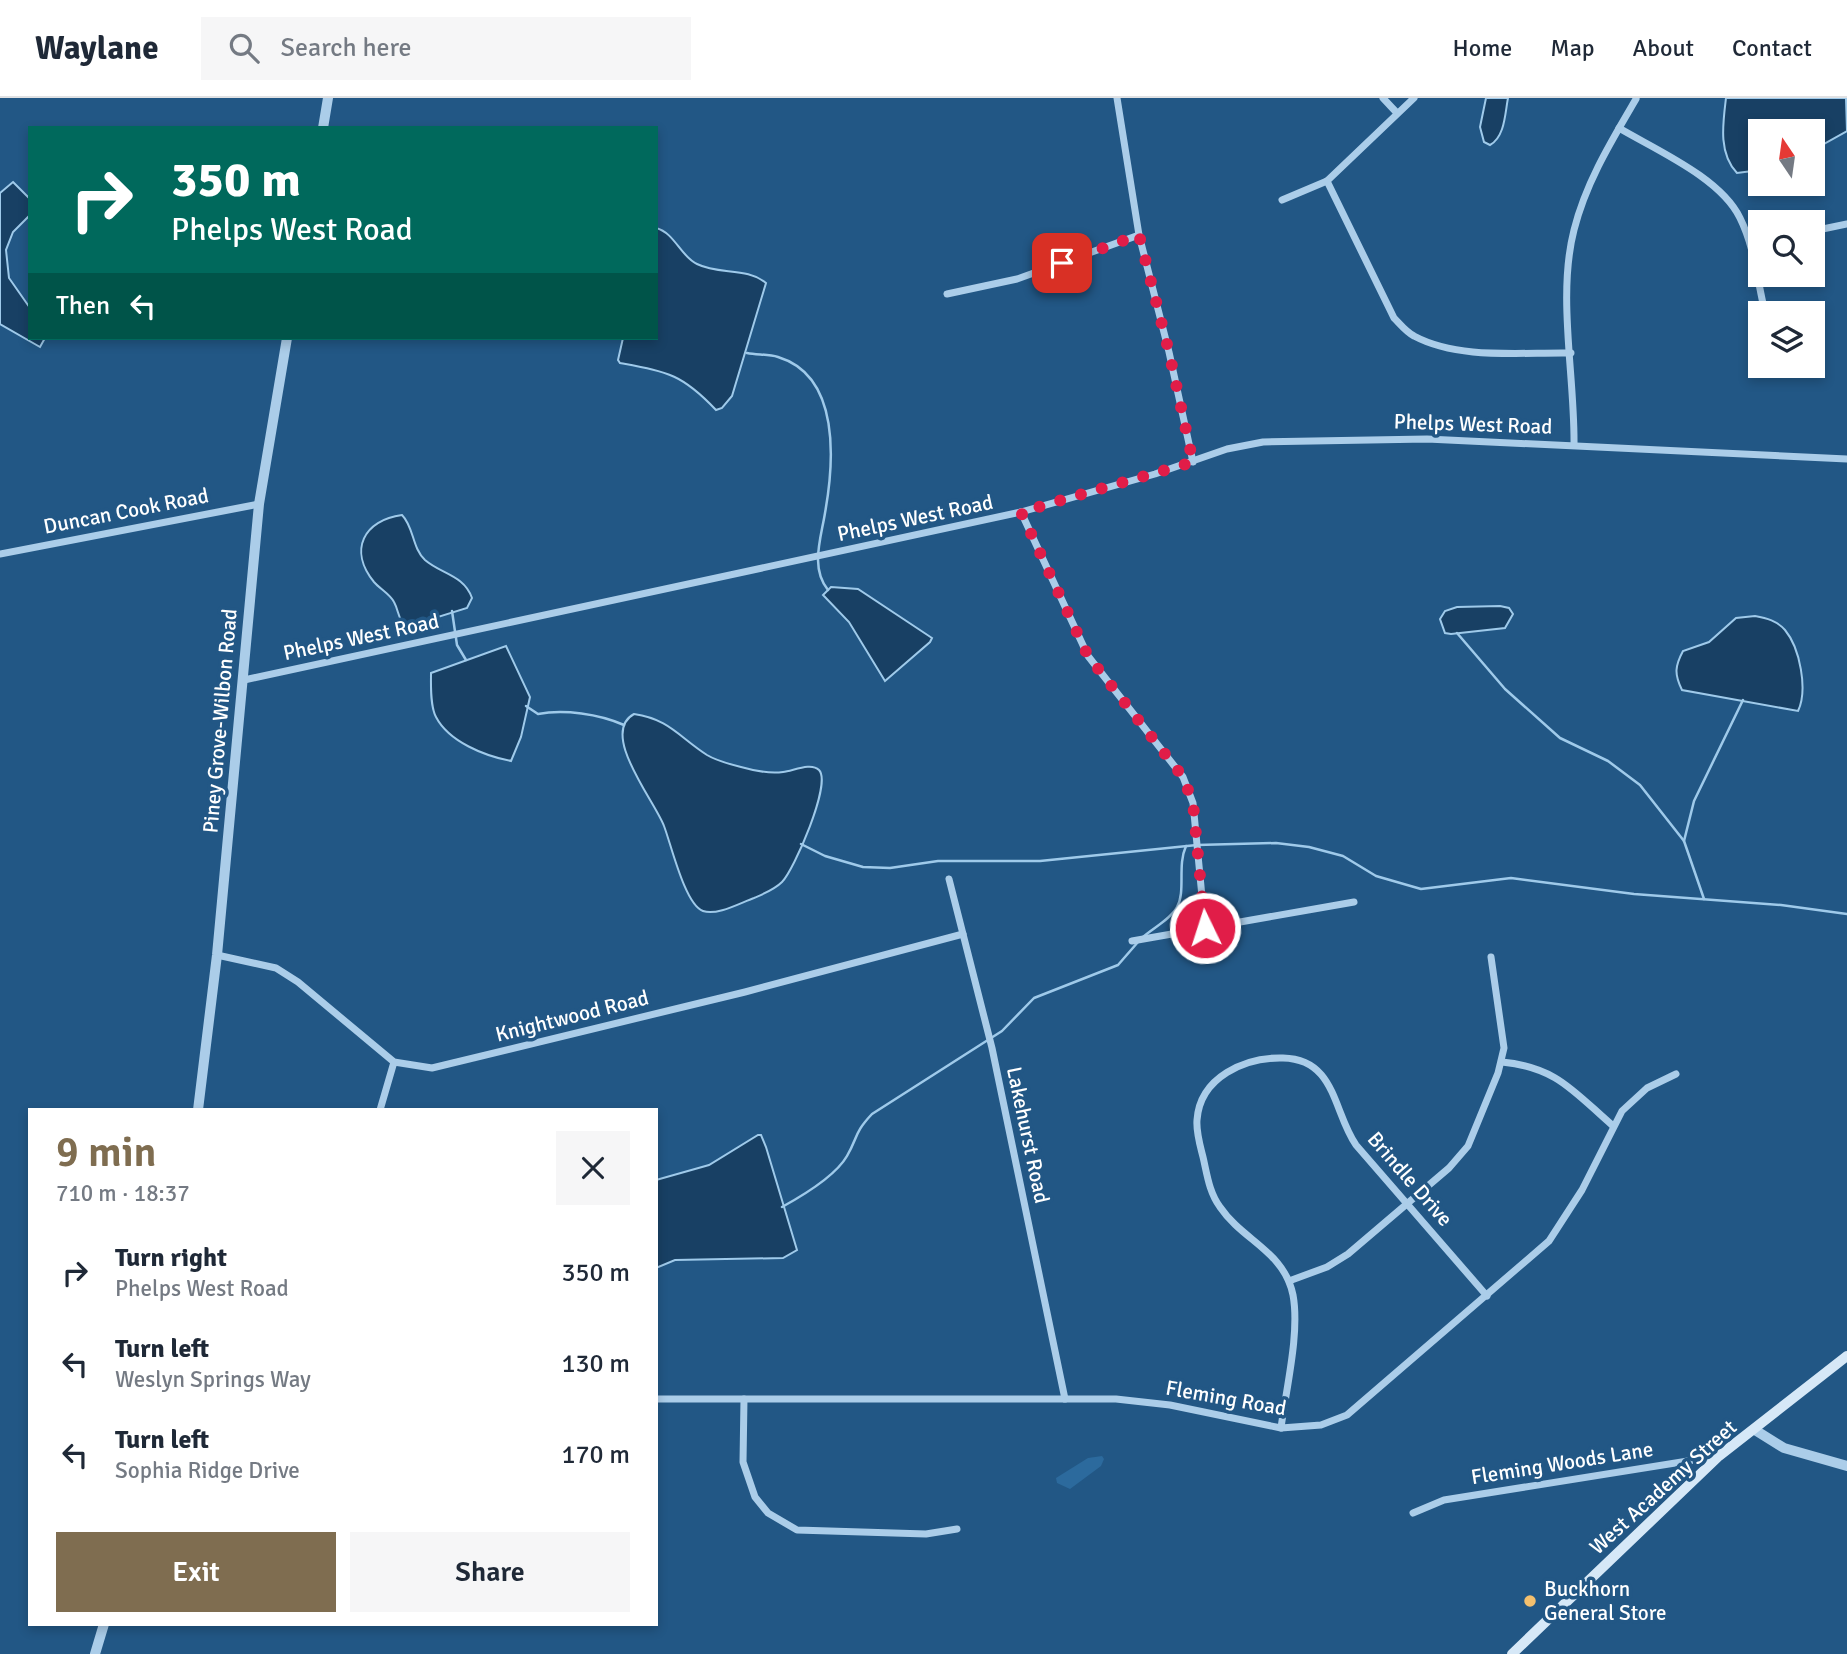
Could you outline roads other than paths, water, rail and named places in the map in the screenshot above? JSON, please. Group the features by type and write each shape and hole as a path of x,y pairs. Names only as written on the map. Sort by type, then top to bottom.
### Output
{"main road":[{"name":"West Academy Street","path":"1512,1654 1719,1456 1847,1356"}],"street":[{"path":"323,126 328,98"},
{"path":"1117,98 1139,235 1169,352 1193,462"},
{"path":"1383,98 1397,113"},
{"path":"1282,200 1327,181 1414,98"},
{"path":"1574,445 1567,278 1573,231 1588,185 1636,99"},
{"path":"1619,128 1717,188 1739,216 1748,237"},
{"path":"1327,181 1394,318 1411,335 1430,343 1475,352 1571,353"},
{"path":"1825,229 1847,224"},
{"path":"947,294 1017,279 1139,235"},
{"name":"Piney Grove-Wilbon Road","path":"198,1108 217,956 259,504 287,340"},
{"name":"Phelps West Road","path":"244,680 1021,512 1193,462 1227,449 1293,439 1427,439 1847,459"},
{"name":"Duncan Cook Road","path":"0,554 259,504"},
{"path":"1021,512 1088,656 1183,777 1193,803 1205,928"},
{"name":"Lakehurst Road","path":"949,879 992,1048 1065,1399"},
{"path":"1132,941 1354,902"},
{"name":"Knightwood Road","path":"394,1062 432,1068 459,1063 963,934"},
{"path":"217,956 247,959 276,968 298,982 394,1062 381,1108"},
{"path":"1289,1282 1338,1261 1449,1168 1468,1146 1502,1062 1504,1037 1491,957"},
{"name":"Brindle Drive","path":"1281,1428 1294,1322 1289,1282 1273,1255 1219,1207 1209,1182 1197,1129 1199,1107 1213,1082 1226,1072 1277,1058 1297,1060 1319,1071 1334,1092 1349,1135 1487,1296"},
{"path":"1502,1062 1525,1064 1552,1074 1612,1125"},
{"name":"Fleming Road","path":"658,1399 1116,1399 1170,1405 1281,1428 1321,1425 1347,1415 1539,1251 1558,1230 1582,1190 1612,1125 1634,1097 1676,1074"},
{"path":"744,1399 743,1462 755,1497 768,1513 797,1530 912,1534 957,1529"},
{"path":"1755,1430 1784,1448 1847,1466"},
{"name":"Fleming Woods Lane","path":"1413,1513 1444,1500 1719,1456"},
{"path":"95,1654 103,1626"}],"waterway":[{"path":"747,353 778,357 798,367 813,382 823,402 831,447 828,493 818,563 819,572 828,590"},
{"path":"452,611 457,645 466,660"},
{"path":"1457,633 1505,689 1560,738 1608,761 1640,785 1684,841 1704,899"},
{"path":"1684,841 1694,801 1743,700"},
{"path":"526,706 538,714 581,714 624,725"},
{"path":"801,844 825,856 863,867 890,868 938,861 1040,861 1197,845 1276,843 1309,847 1343,856 1376,876 1421,889 1511,878 1634,894 1781,905 1847,914"},
{"path":"1143,937 1166,919 1180,901 1182,862 1186,846"},
{"path":"782,1207 818,1185 842,1164 859,1131 872,1114 1002,1031 1034,998 1118,965 1138,942"}],"place":[{"name":"Buckhorn General Store","path":"1530,1601"}]}
